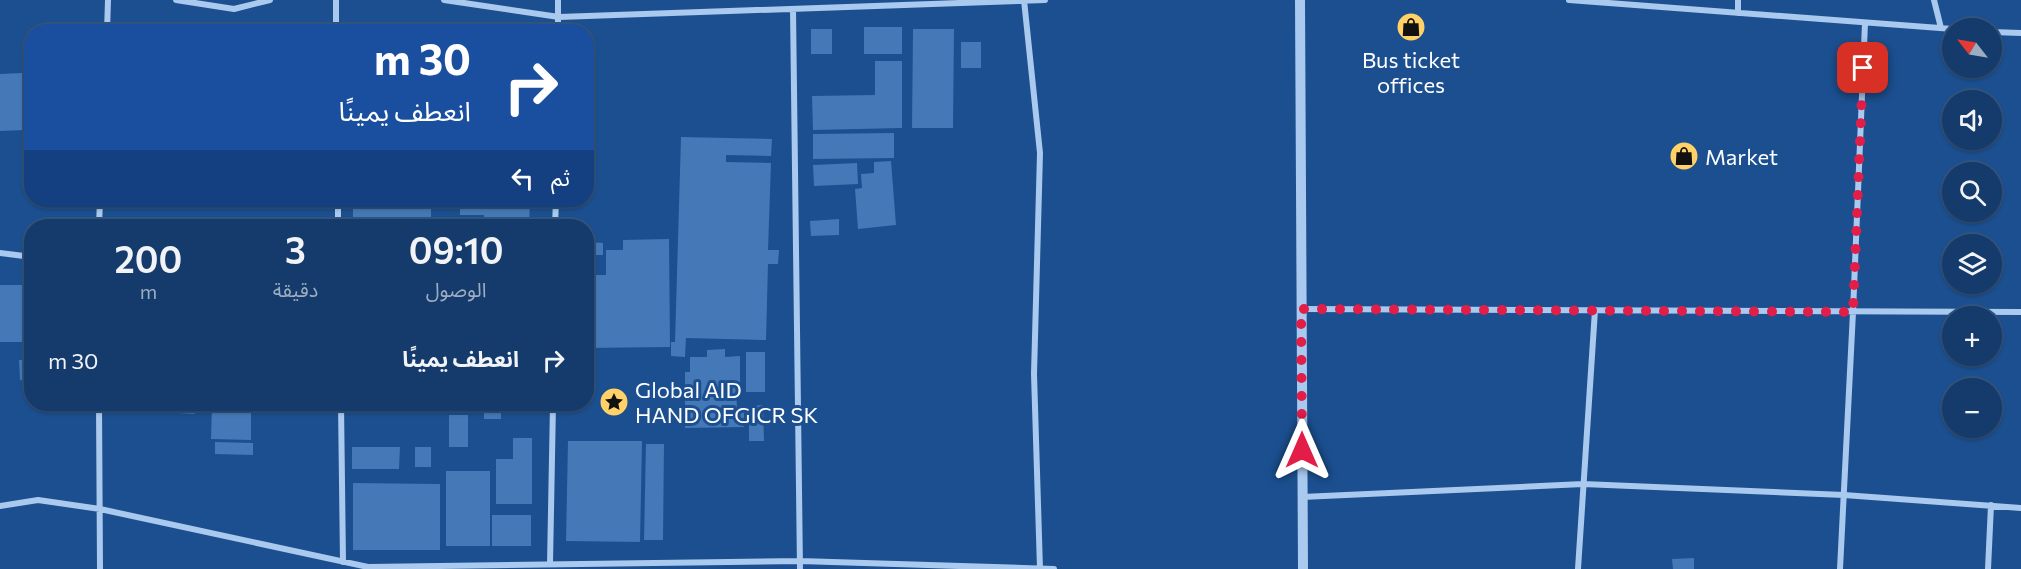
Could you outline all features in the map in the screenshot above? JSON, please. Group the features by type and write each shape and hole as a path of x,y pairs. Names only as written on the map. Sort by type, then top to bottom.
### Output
{"street":[{"path":"107,24 108,0"},
{"path":"176,0 234,9 270,0"},
{"path":"336,0 336,24"},
{"path":"444,0 559,17 1045,0"},
{"path":"558,0 559,24"},
{"path":"1300,0 1303,569"},
{"path":"1569,0 1941,28 1934,0"},
{"path":"1738,0 1738,13"},
{"path":"1024,1 1040,153 1034,374 1040,568"},
{"path":"793,9 800,569"},
{"path":"1840,569 1865,23"},
{"path":"2002,32 2021,33"},
{"path":"0,253 24,257"},
{"path":"1301,309 2021,312"},
{"path":"1578,569 1595,310"},
{"path":"99,411 100,569"},
{"path":"341,411 342,562"},
{"path":"550,564 553,411"},
{"path":"1302,497 1583,484 1844,495 2021,508"},
{"path":"0,506 38,500 100,509 368,567 800,561 1054,569"},
{"path":"1988,569 1991,505"}],"building":[{"path":"864,27 902,27 902,54 864,54"},
{"path":"811,29 832,29 832,54 811,54"},
{"path":"913,29 954,29 953,128 912,128"},
{"path":"961,42 981,42 981,68 961,68"},
{"path":"875,61 902,61 902,128 813,130 812,96 875,95"},
{"path":"22,73 24,130 0,131 0,74"},
{"path":"894,133 894,158 813,159 813,134"},
{"path":"681,137 772,139 771,156 726,155 726,162 771,163 768,250 779,250 778,264 768,264 766,340 686,338 685,357 671,356 671,342 675,342"},
{"path":"891,161 896,225 858,229 855,189 862,188 861,174 874,173 874,162"},
{"path":"857,163 858,184 814,186 813,165"},
{"path":"353,207 431,207 431,219 353,219"},
{"path":"460,207 530,207 529,219 484,219 484,215 460,215"},
{"path":"443,218 480,218 480,219"},
{"path":"839,219 839,235 811,236 810,221"},
{"path":"669,239 670,347 594,348 594,275 606,275 606,250 623,250 623,240"},
{"path":"594,242 603,243 603,255 594,255"},
{"path":"0,285 24,285 24,342 0,342"},
{"path":"725,349 725,357 740,356 740,384 736,384 737,410 744,410 744,427 685,428 685,372 690,372 690,357 707,357 707,350"},
{"path":"746,352 765,352 765,392 746,392"},
{"path":"19,360 24,360 24,380 20,380"},
{"path":"763,405 764,441 749,441 749,406"},
{"path":"176,411 195,411 195,414 176,413"},
{"path":"212,411 251,411 251,440 211,439"},
{"path":"484,411 501,411 501,419 484,419"},
{"path":"449,415 468,415 468,447 449,447"},
{"path":"513,438 532,438 532,504 496,504 496,459 513,459"},
{"path":"568,441 642,441 640,542 566,541"},
{"path":"215,442 253,443 253,455 215,454"},
{"path":"646,444 664,444 663,540 644,540"},
{"path":"352,447 400,447 399,469 352,469"},
{"path":"415,447 431,447 431,467 415,467"},
{"path":"446,471 490,471 490,546 446,546"},
{"path":"353,483 440,484 440,550 353,550"},
{"path":"492,515 531,515 531,546 492,546"},
{"path":"1694,558 1694,569 1673,569 1672,559"}],"place":[{"name":"Bus ticket offices","path":"1411,27"},
{"name":"Market","path":"1684,156"},
{"name":"Global AID HAND OFGICR SK","path":"614,402"}],"route":[{"path":"1302,450 1301,309 1853,312 1863,68"}]}
